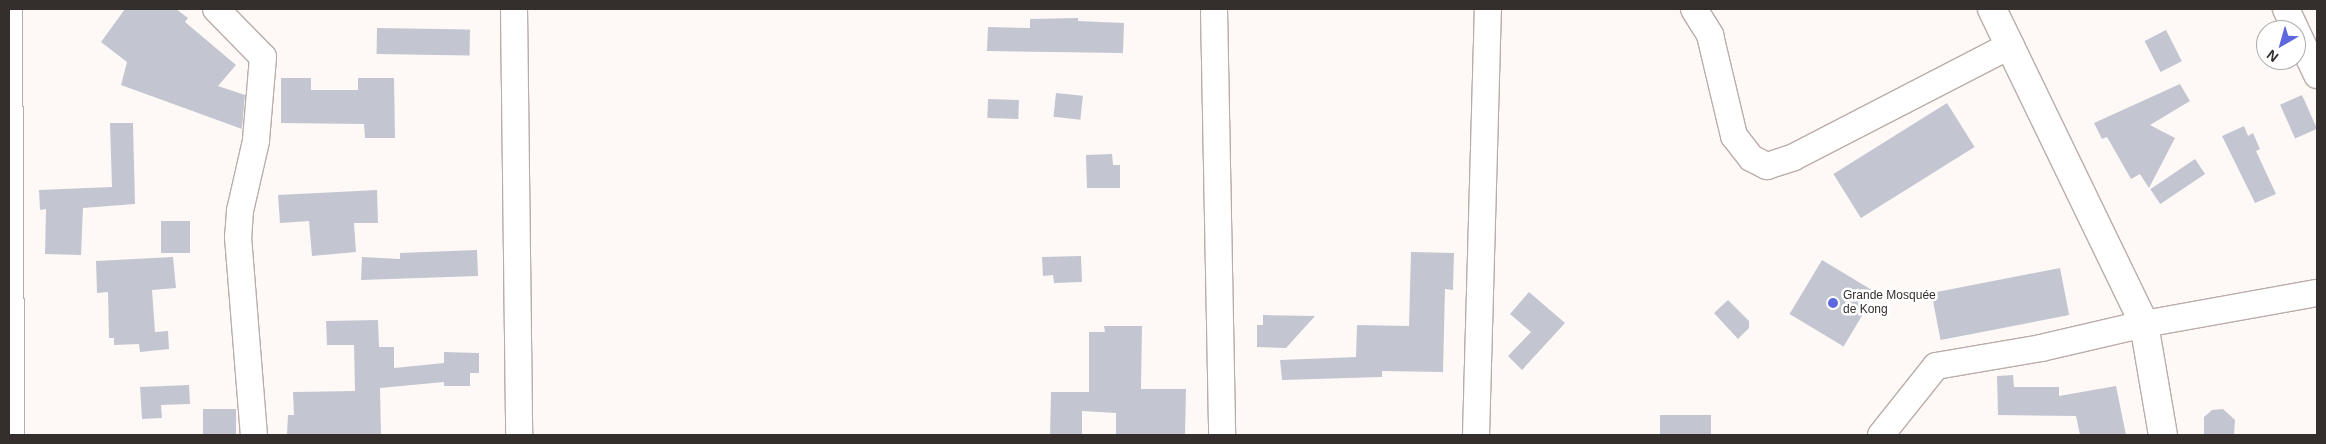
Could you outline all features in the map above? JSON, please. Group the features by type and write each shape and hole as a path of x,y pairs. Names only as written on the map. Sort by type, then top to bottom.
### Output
{"main road":[{"path":"1992,9 2144,324 2163,435"}],"street":[{"path":"10,9 11,435"},
{"path":"216,9 264,57 256,141 240,211 238,237 254,435"},
{"path":"514,9 519,435"},
{"path":"1214,9 1222,435"},
{"path":"1476,435 1488,9"},
{"path":"1694,9 1710,35 1734,136 1751,158 1767,166 1794,158 2011,45"},
{"path":"2286,9 2317,75"},
{"path":"1881,435 1936,366 2041,348 2144,324 2317,293"}],"building":[{"path":"125,9 176,9 188,18 185,22 236,65 218,86 245,95 242,129 121,85 127,62 101,42"},
{"path":"1078,18 1078,21 1124,23 1123,53 987,51 988,27 1030,28 1030,19"},
{"path":"377,28 470,30 470,56 377,54"},
{"path":"2166,30 2182,61 2161,72 2145,41"},
{"path":"281,78 311,78 311,90 358,90 358,78 394,78 395,138 365,138 364,124 281,123"},
{"path":"2180,84 2190,101 2150,125 2175,138 2149,188 2140,174 2131,179 2107,137 2102,139 2094,123"},
{"path":"1056,93 1083,96 1080,120 1053,117"},
{"path":"2302,95 2317,129 2295,139 2280,105"},
{"path":"988,99 1019,100 1018,119 987,118"},
{"path":"1947,103 1975,147 1861,218 1833,174"},
{"path":"110,123 133,123 135,204 83,208 81,255 45,254 46,209 40,210 39,190 112,187"},
{"path":"2244,126 2248,136 2253,133 2260,149 2256,151 2276,194 2255,203 2222,136"},
{"path":"1112,154 1113,165 1120,165 1120,188 1087,188 1086,155"},
{"path":"2195,159 2205,174 2160,204 2150,189"},
{"path":"377,190 378,223 354,223 356,252 312,256 309,221 280,223 278,195"},
{"path":"161,221 190,221 190,253 161,253"},
{"path":"477,250 478,276 361,280 362,257 400,259 400,253"},
{"path":"1411,252 1454,253 1453,290 1445,289 1443,372 1382,371 1382,377 1282,380 1280,360 1356,357 1357,325 1409,326"},
{"path":"1081,256 1082,282 1054,283 1053,275 1043,276 1042,257"},
{"path":"173,257 176,288 152,290 155,332 168,331 169,349 140,352 139,344 114,345 114,338 109,338 108,292 97,293 96,261"},
{"name":"Grande Mosquée de Kong","path":"1822,260 1876,292 1844,346 1790,314"},
{"path":"2060,268 2069,315 1941,340 1931,293"},
{"path":"1529,292 1565,323 1522,370 1508,356 1531,332 1510,314"},
{"path":"1728,300 1749,321 1749,328 1738,339 1714,313"},
{"path":"1263,315 1315,316 1286,348 1257,347 1257,325 1263,325"},
{"path":"378,320 379,347 394,347 394,368 444,363 444,352 479,353 479,373 470,373 470,386 444,386 444,382 380,388 381,435 287,435 288,415 294,415 293,392 355,391 354,345 327,345 326,321"},
{"path":"1104,326 1142,326 1141,389 1186,389 1185,435 1116,435 1116,413 1082,411 1082,435 1050,435 1051,392 1089,392 1089,332 1105,332"},
{"path":"2013,375 2014,387 2059,387 2059,396 2116,386 2126,435 2080,435 2076,416 1998,415 1997,376"},
{"path":"189,385 190,404 161,405 162,418 142,419 140,387"},
{"path":"203,409 236,409 236,435 203,435"},
{"path":"2223,409 2235,420 2234,435 2204,435 2204,417 2212,410"},
{"path":"1660,415 1711,415 1711,435 1660,435"}],"place":[{"name":"Grande Mosquée de Kong","path":"1833,303"}]}
